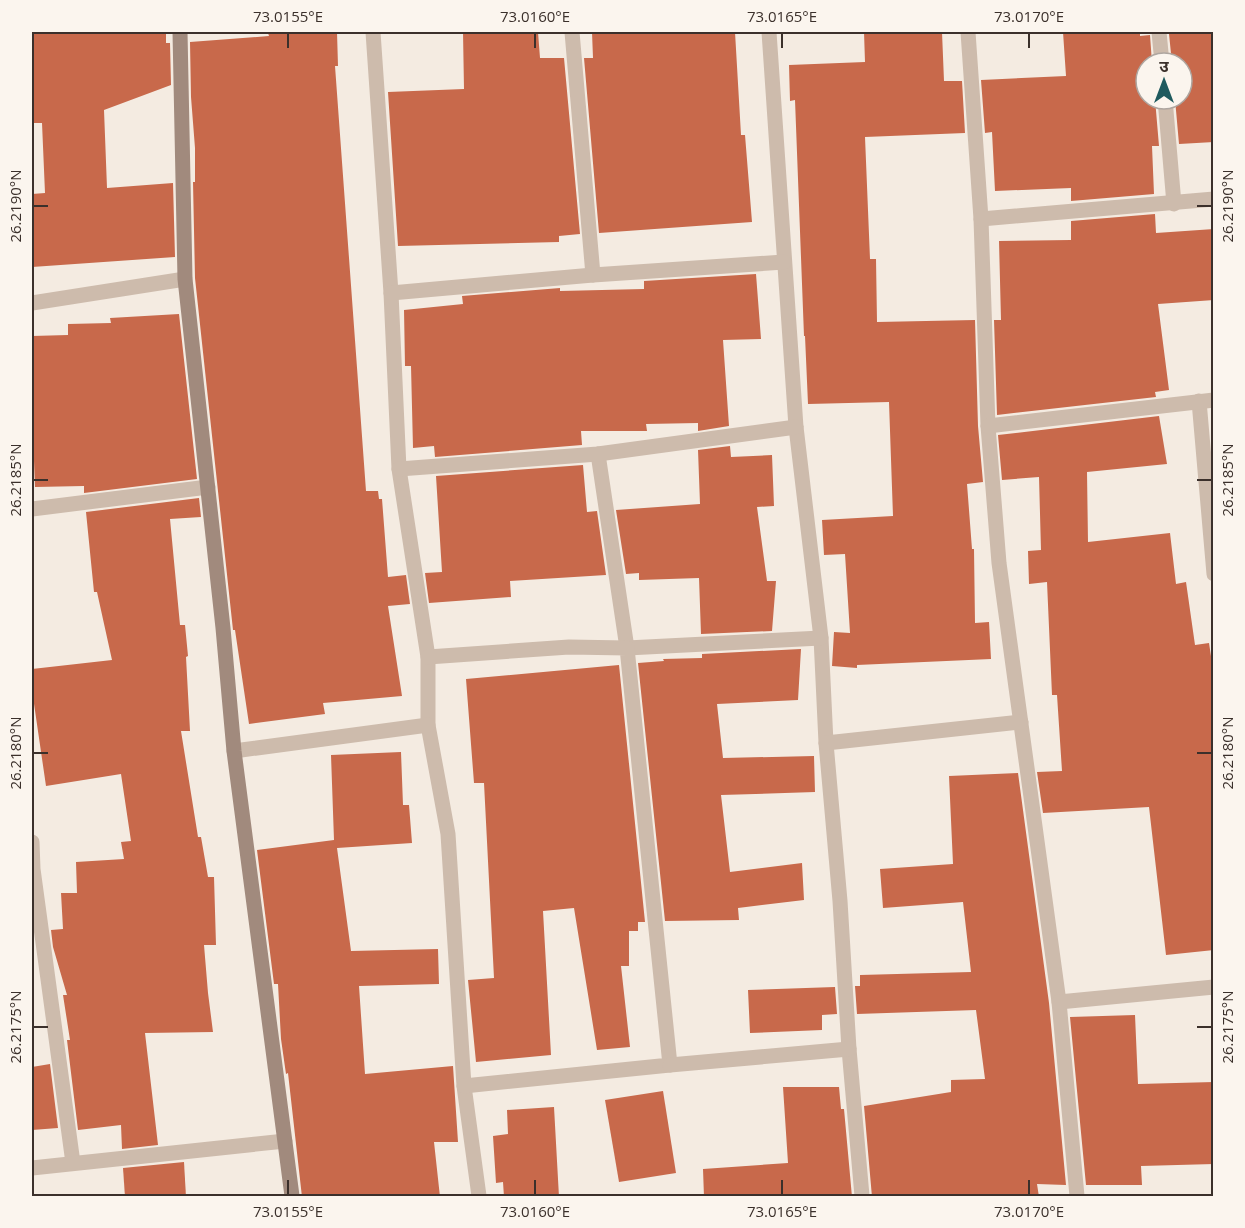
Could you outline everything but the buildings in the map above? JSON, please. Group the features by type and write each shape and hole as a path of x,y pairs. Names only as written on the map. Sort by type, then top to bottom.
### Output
{"street":[{"path":"180,32 185,279 234,751 292,1197"},
{"path":"373,32 391,293 399,469 428,657 428,725 448,834 464,1086 479,1197"},
{"path":"572,32 593,275"},
{"path":"769,32 796,427 821,638 825,743 840,901 849,1049 862,1197"},
{"path":"968,32 981,219 988,426 999,563 1059,1002 1077,1197"},
{"path":"1159,32 1161,51"},
{"path":"1166,111 1174,204"},
{"path":"981,219 1214,199"},
{"path":"391,293 593,275 784,262"},
{"path":"32,303 185,279"},
{"path":"988,426 1206,400 1214,574"},
{"path":"399,469 598,454 796,427"},
{"path":"598,454 627,648 670,1065"},
{"path":"32,509 208,487"},
{"path":"428,657 569,646 627,648 821,638"},
{"path":"825,743 1021,722"},
{"path":"234,751 428,725"},
{"path":"32,842 32,869 73,1163"},
{"path":"1059,1002 1214,987"},
{"path":"464,1086 849,1049"},
{"path":"32,1168 285,1141"}]}
